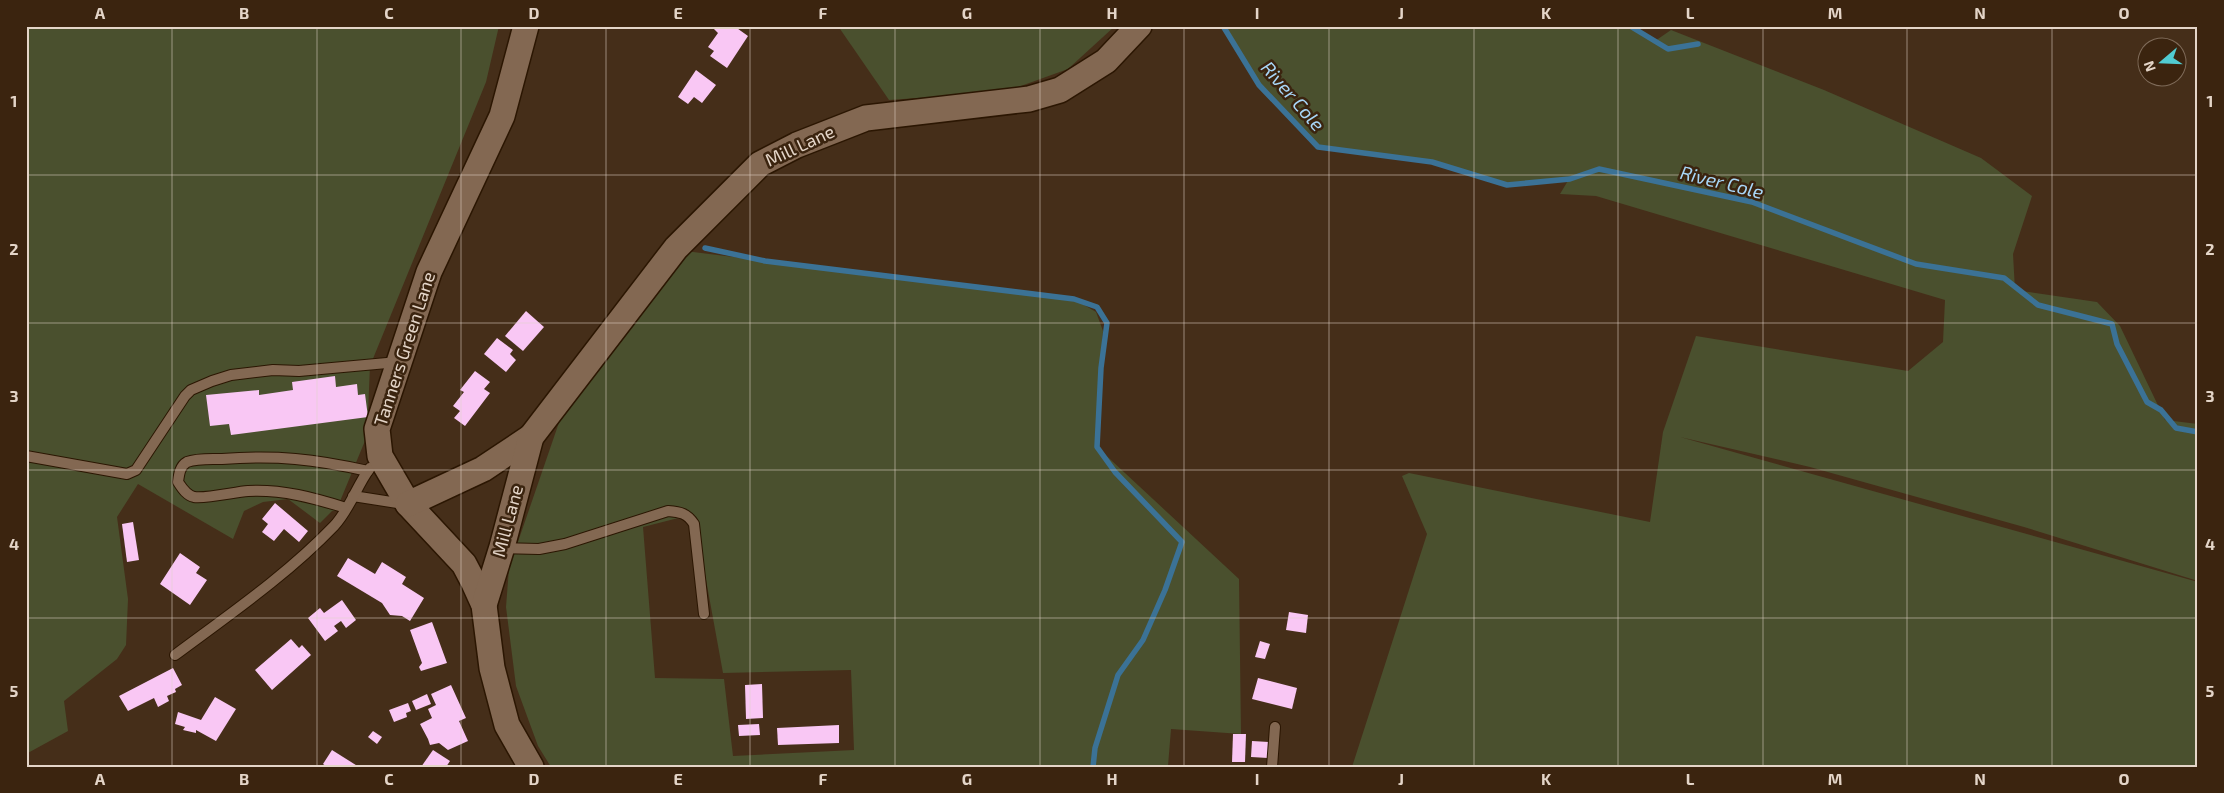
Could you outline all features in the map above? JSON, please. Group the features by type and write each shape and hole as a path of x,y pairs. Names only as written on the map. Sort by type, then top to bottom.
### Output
{"street":[{"name":"Tanners Green Lane","path":"526,26 502,116 429,272 377,429 374,464 464,564 484,605 492,668 507,725 531,767"},
{"name":"Mill Lane","path":"408,504 483,469 531,437 676,248 760,164 798,145 866,118 1029,99 1060,90 1106,61 1138,26"},
{"name":"Mill Lane","path":"484,605 502,548 531,437"}],"lane":[{"path":"26,456 127,474 136,470 185,396 191,390 212,381 231,375 273,370 299,370 399,362"},
{"path":"346,508 304,496 276,492 249,491 195,497 185,492 178,482 179,471 187,462 201,460 283,457 374,464"},
{"path":"175,655 282,574 336,524 361,480 374,464"},
{"path":"353,496 408,504"},
{"path":"502,548 539,549 564,544 668,511 684,513 689,516 694,524 704,614"},
{"path":"1272,767 1275,727"}],"green space":[{"path":"26,26 499,26 486,82 370,366 367,436 336,511 332,511 320,523 288,499 263,502 244,511 233,539 138,484 117,517 128,599 126,645 117,659 64,701 68,731 26,754"},
{"path":"838,26 1115,26 1068,69 1004,92 889,100"},
{"path":"1223,26 1630,26 1655,41 1671,30 1824,90 1981,158 2032,196 2013,254 2015,290 2097,302 2120,326 2165,420 2198,424 2198,581 2024,527 1810,467 1680,437 2198,582 2198,767 1352,767 1427,534 1402,476 1409,473 1650,522 1663,432 1696,336 1908,371 1943,342 1945,300 1596,196 1560,194 1569,179 1507,185 1432,162 1318,147 1259,85"},
{"path":"685,251 1074,299 1096,312 1103,331 1097,447 1239,579 1241,734 1171,729 1168,766 551,767 538,746 516,686 506,607 509,568 565,405","holes":["694,514 723,673 851,670 854,750 733,756 724,679 655,678 643,527"]}],"building":[{"path":"711,26 734,26 748,36 727,68 710,56 714,51 708,47 718,33"},
{"path":"696,70 716,85 702,103 694,97 688,104 678,97"},
{"path":"526,311 544,327 523,351 505,336"},
{"path":"497,338 513,350 510,354 516,360 506,372 484,354"},
{"path":"475,371 490,382 484,389 490,393 465,426 454,418 460,411 453,406 464,392 460,390"},
{"path":"335,376 336,387 357,384 358,395 365,394 368,417 231,435 229,424 210,426 206,395 259,390 259,395 293,390 292,382"},
{"path":"275,503 308,531 299,542 284,529 274,541 262,532 268,524 262,519"},
{"path":"133,522 139,560 127,562 122,524"},
{"path":"180,553 200,567 196,573 207,580 190,605 160,584"},
{"path":"348,558 375,574 382,562 406,577 402,584 424,598 410,621 402,616 390,615 382,603 337,576"},
{"path":"342,600 356,620 346,628 341,621 334,626 338,631 325,641 308,618 320,608 324,613"},
{"path":"1289,612 1308,615 1306,633 1286,630"},
{"path":"432,622 447,663 421,671 419,667 422,663 410,630"},
{"path":"291,639 299,648 302,645 311,655 272,690 255,670"},
{"path":"1260,641 1270,644 1265,659 1255,657"},
{"path":"173,668 182,685 175,689 176,692 167,696 169,701 158,707 154,698 128,711 119,696"},
{"path":"1258,678 1297,688 1292,709 1252,699"},
{"path":"762,684 763,718 746,719 745,685"},
{"path":"451,685 466,718 459,721 468,741 448,750 439,743 430,745 420,724 432,718 428,709 436,705 431,694"},
{"path":"427,694 431,704 416,710 412,701"},
{"path":"215,697 236,709 216,741 196,730 196,733 183,730 185,727 175,724 178,712 201,720"},
{"path":"408,703 411,711 406,713 407,717 394,722 389,710"},
{"path":"759,724 760,735 739,736 738,725"},
{"path":"839,725 839,743 778,745 777,728"},
{"path":"373,731 382,737 377,744 368,737"},
{"path":"1233,734 1246,734 1245,762 1232,762"},
{"path":"1252,741 1269,742 1268,758 1251,757"},
{"path":"332,750 359,767 327,767 323,764"},
{"path":"433,750 450,761 446,767 421,767"}],"waterway":[{"name":"River Cole","path":"1223,26 1259,85 1318,147 1432,162 1507,185 1570,179 1599,169 1752,202 1916,264 2004,278 2038,305 2112,324 2117,344 2147,402 2161,410 2176,428 2198,432"},
{"path":"1630,26 1668,49 1698,44"},
{"path":"705,248 765,261 1074,299 1097,307 1107,323 1101,368 1097,447 1115,472 1182,542 1165,590 1143,640 1118,675 1095,748 1093,767"}]}
